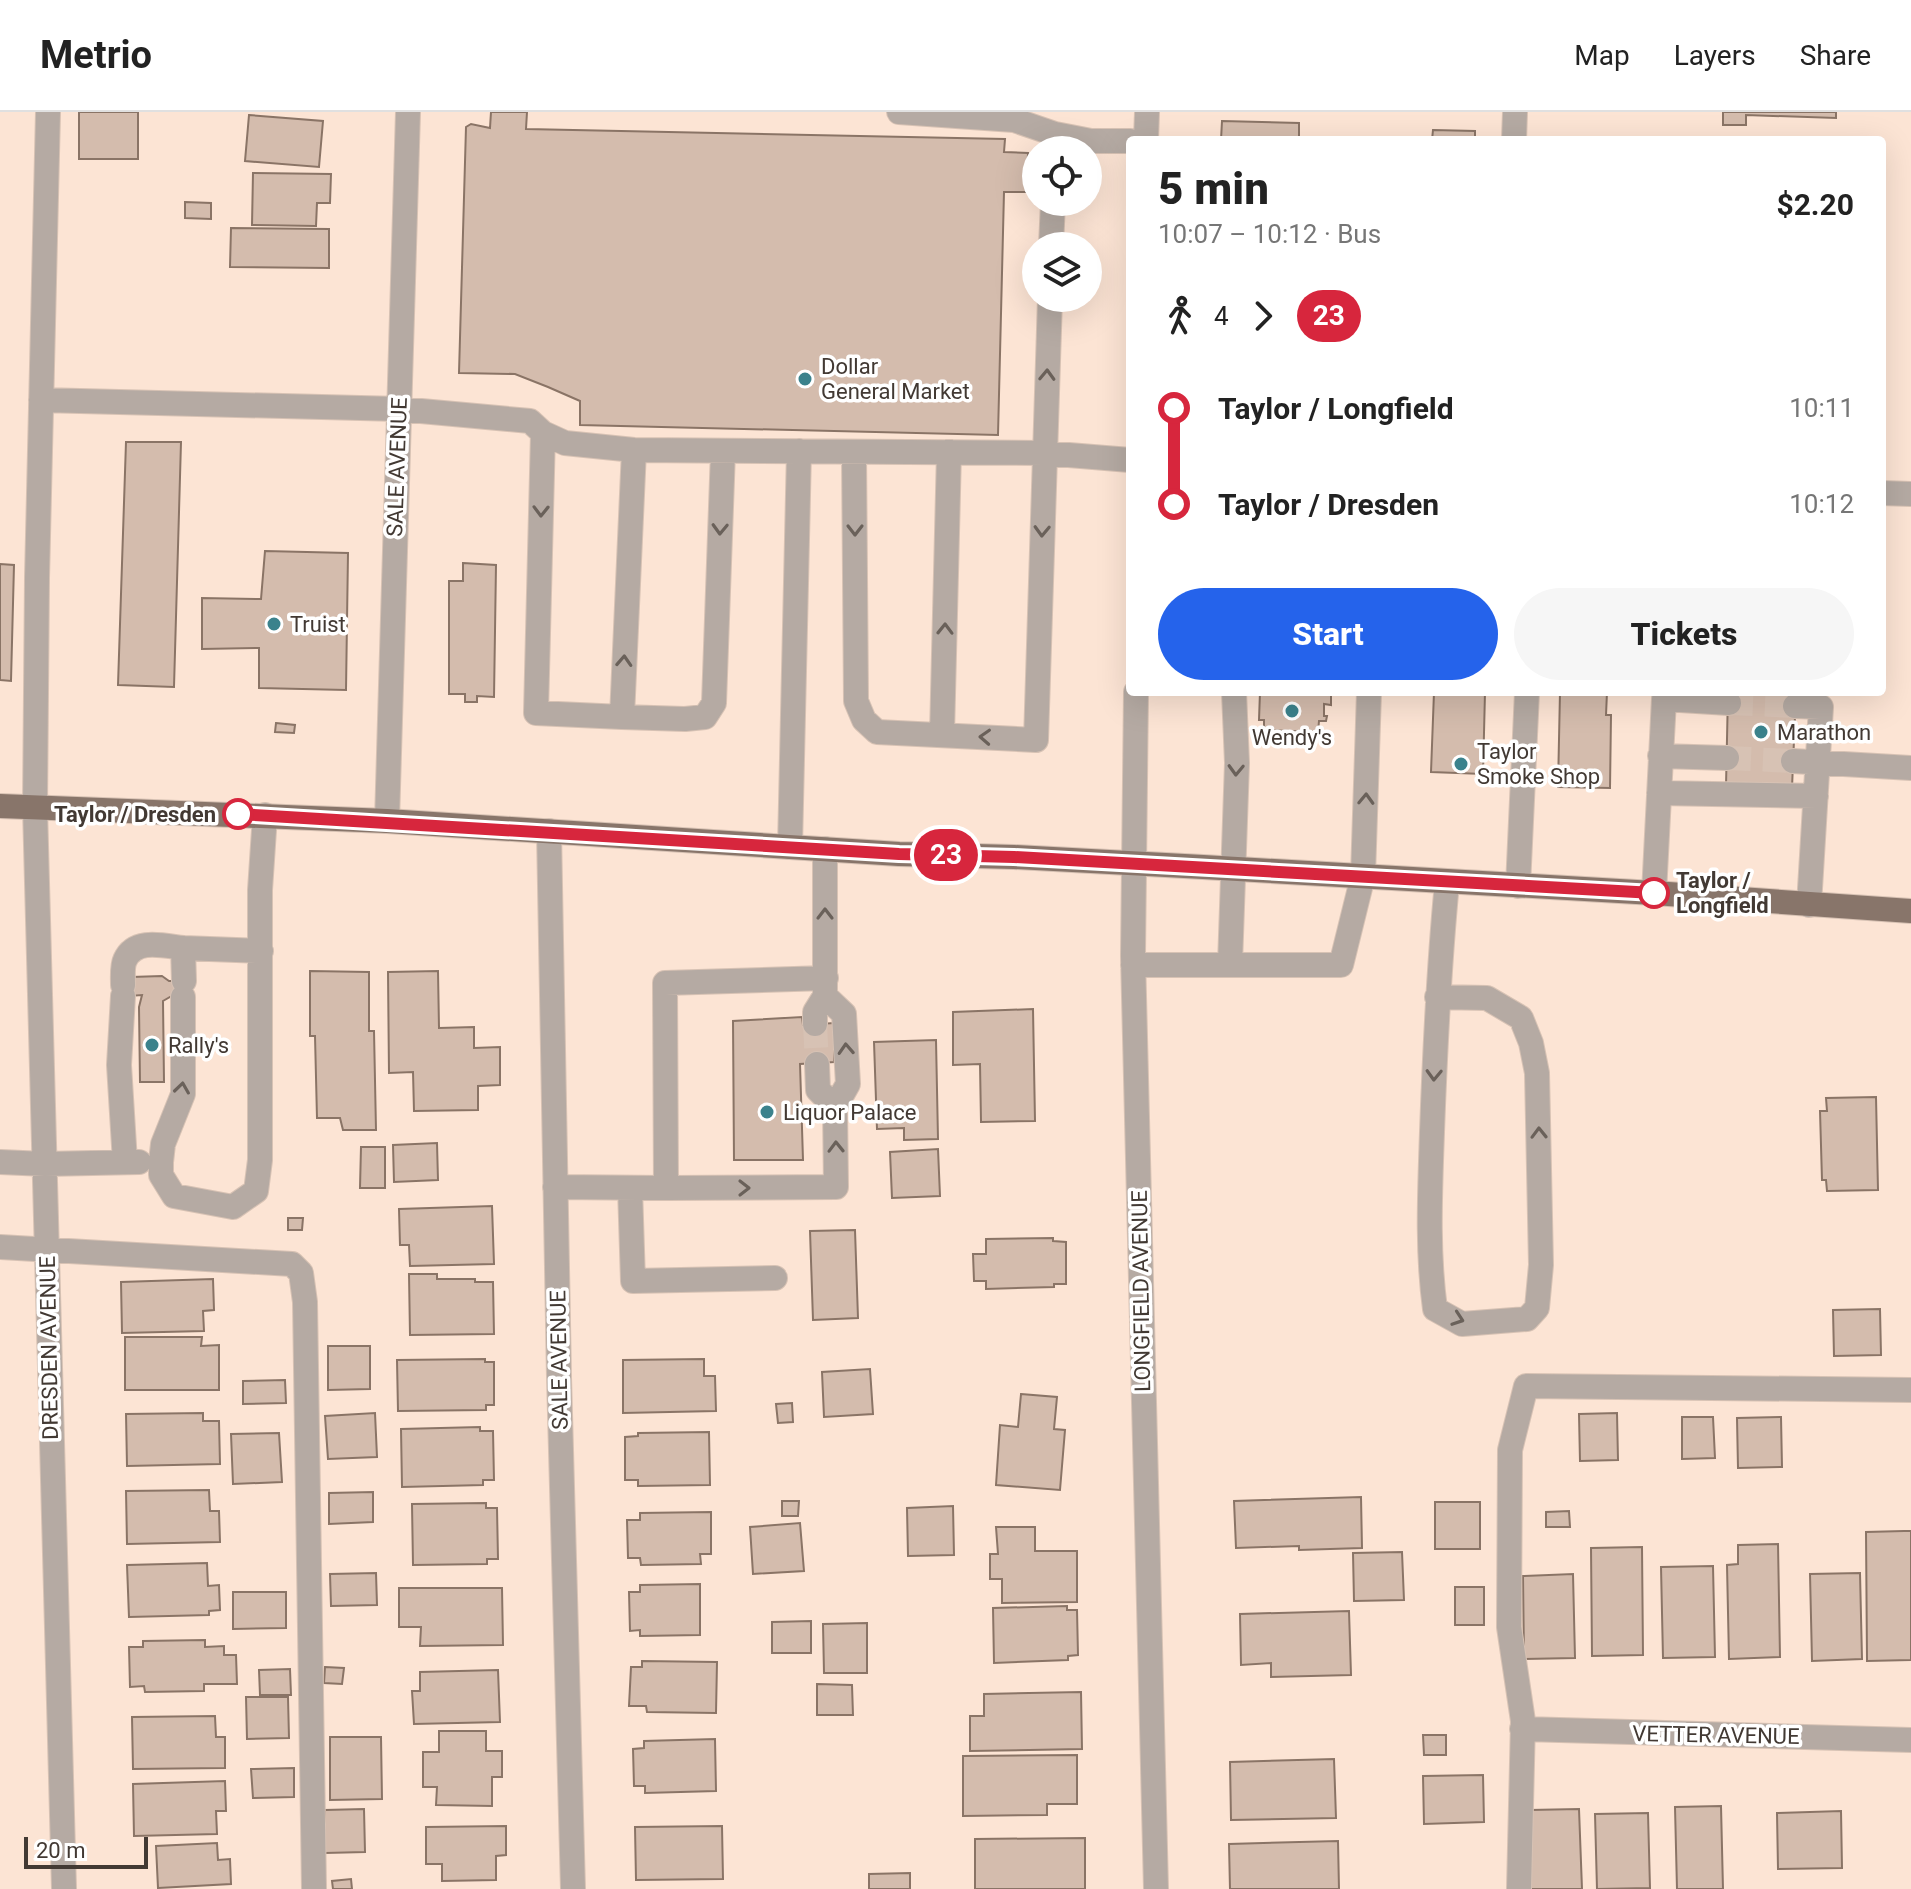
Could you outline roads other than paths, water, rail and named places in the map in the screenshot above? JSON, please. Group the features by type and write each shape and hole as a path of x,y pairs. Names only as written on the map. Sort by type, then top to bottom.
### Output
{"main road":[{"path":"0,806 387,821 825,849 1654,893 1911,911"}],"street":[{"name":"DRESDEN AVENUE","path":"48,112 35,808 64,1889"},
{"name":"SALE AVENUE","path":"387,821 408,112"},
{"path":"899,112 1014,120 1044,136"},
{"path":"1146,136 1147,112"},
{"path":"1514,136 1515,112"},
{"path":"1102,141 1126,141"},
{"path":"854,452 856,701 864,720 877,732 1036,740 1049,312"},
{"path":"41,400 399,409 530,421 543,433 565,443 634,450 1044,453 1126,460"},
{"path":"543,433 536,713 685,719 705,717 714,703 723,451"},
{"path":"622,717 634,450"},
{"path":"790,847 799,451"},
{"path":"942,735 949,452"},
{"path":"1886,493 1911,494"},
{"name":"LONGFIELD AVENUE","path":"1136,696 1133,965 1156,1889"},
{"path":"1230,964 1237,763 1234,696"},
{"path":"1133,965 1341,965 1363,876 1369,696"},
{"path":"1518,886 1527,696"},
{"path":"1654,893 1664,699 1729,703"},
{"path":"1795,706 1821,707 1809,905"},
{"path":"1660,756 1727,758"},
{"path":"1793,761 1911,768"},
{"path":"1659,793 1816,796"},
{"path":"183,948 183,1094 163,1144 161,1175 174,1196 233,1207 256,1191 260,1160 260,890 265,815"},
{"name":"SALE AVENUE","path":"549,831 573,1889"},
{"path":"815,1024 815,1012 825,987 825,849"},
{"path":"1437,997 1487,998 1521,1018 1531,1043 1537,1073 1541,1265 1537,1308 1527,1319 1462,1324 1435,1309 1429,1264 1437,997 1447,883"},
{"path":"125,1162 119,1065 125,960 137,947 149,944 261,951"},
{"path":"666,1188 665,983 825,987"},
{"path":"555,1187 836,1187 835,1107 848,1084 844,1014 825,987"},
{"path":"817,1064 818,1090 835,1107"},
{"path":"0,1162 161,1162"},
{"path":"630,1188 633,1281 775,1278"},
{"path":"0,1247 292,1264 301,1273 305,1302 314,1889"},
{"path":"1519,1889 1522,1729 1509,1627 1509,1465 1515,1421 1526,1386 1911,1390"},
{"name":"VETTER AVENUE","path":"1522,1729 1911,1740"}],"tunnel":[{"path":"1729,703 1795,706"},
{"path":"1727,758 1793,761"},
{"path":"815,1024 817,1064"}],"place":[{"name":"Dollar General Market","path":"805,379"},
{"name":"Truist","path":"274,624"},
{"name":"Wendy's","path":"1292,711"},
{"name":"Marathon","path":"1761,732"},
{"name":"Taylor Smoke Shop","path":"1461,764"},
{"name":"Taylor / Dresden","path":"238,814"},
{"name":"Taylor / Longfield","path":"1654,893"},
{"name":"Rally's","path":"152,1045"},
{"name":"Liquor Palace","path":"767,1112"}]}
